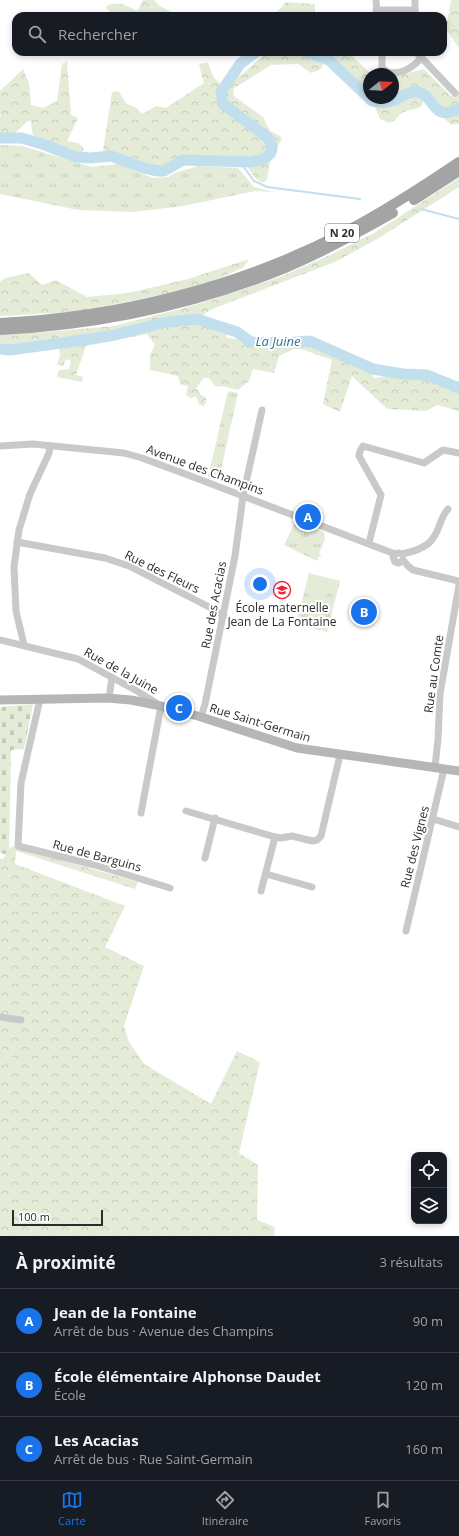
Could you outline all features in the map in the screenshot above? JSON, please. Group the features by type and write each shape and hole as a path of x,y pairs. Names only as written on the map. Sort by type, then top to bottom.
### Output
{"main road":[{"name":"N 20","path":"0,323 35,321 99,313 163,300 216,285 282,262 345,232 396,203 459,162"},
{"name":"N 20","path":"0,330 74,324 122,317 219,292 285,268 349,238 401,208 459,171"},
{"name":"Rue Saint-Germain","path":"0,700 109,698 131,700 161,706 201,717 298,748 459,771"}],"street":[{"path":"376,0 376,12"},
{"path":"415,1 415,12"},
{"path":"382,56 382,68 386,72 396,73 414,66 418,56"},
{"path":"419,56 455,93"},
{"name":"Rue des Acacias","path":"201,717 224,616 235,556 243,496 262,410"},
{"name":"Avenue des Champins","path":"0,446 24,444 50,446 124,453 142,458 369,543 400,556 413,570 459,582"},
{"path":"24,646 16,611 14,567 17,542 19,530 30,494 49,453 50,446"},
{"path":"369,543 381,495 359,456 363,446 424,463 443,450 459,453"},
{"path":"400,556 416,551 433,539 442,516 448,509"},
{"name":"Rue des Fleurs","path":"17,542 105,558 129,566 224,616"},
{"name":"Rue au Comte","path":"440,768 438,739 440,694 459,585"},
{"name":"Rue de la Juine","path":"0,640 78,659 161,706"},
{"path":"109,698 112,677"},
{"name":"Rue de Barguins","path":"40,699 21,783 18,846 95,865 170,888"},
{"path":"141,813 161,706"},
{"path":"186,811 215,818 275,837 281,838 292,836 312,841 317,840 321,836 340,755"},
{"name":"Rue des Vignes","path":"406,931 433,819 440,768"},
{"path":"205,858 215,818"},
{"path":"433,819 459,827"},
{"path":"261,891 275,837"},
{"path":"266,874 312,886"},
{"path":"0,1017 21,1020"}],"green space":[{"path":"143,0 154,0 160,6 171,12 110,12 106,7 117,4 125,5 136,11"},
{"path":"451,0 459,0 459,48 447,30"},
{"path":"286,2 315,4 315,12 277,12"},
{"path":"263,56 352,56 365,68 363,68 363,97 333,64 325,60 320,70 311,73 298,64 271,65 233,89 234,96 263,117 270,131 280,136 282,139 271,157 267,180 262,183 255,178 242,159 191,157 180,159 154,168 103,151 112,92 118,91 127,104 137,108 142,114 156,106 166,108 204,83 199,65 202,63 208,63 214,78 222,85 244,73"},
{"path":"67,61 71,115 78,118 67,141 78,143 82,146 84,151 77,155 60,146 34,138 31,121 28,121 13,135 0,136 0,91 23,69 29,83 31,105 43,108 57,101 62,64"},
{"path":"424,69 451,96 459,91 459,123 451,125 424,98 422,106 404,112 389,123 380,119 372,104 399,104 399,75"},
{"path":"0,145 22,146 92,167 118,164 153,178 168,177 177,172 199,166 238,168 254,187 274,192 255,191 183,206 133,212 78,210 0,194"},
{"path":"459,178 459,187 379,238 335,262 210,310 200,317 209,325 226,332 227,338 245,340 257,346 281,346 308,343 322,347 326,351 336,354 344,353 376,367 372,375 374,378 405,372 424,371 459,382 459,411 437,405 426,411 387,409 352,376 340,412 323,404 332,360 301,349 294,349 279,356 274,373 253,369 249,381 238,390 215,386 209,378 204,378 196,388 206,399 206,403 203,406 199,404 196,396 191,398 186,395 188,386 180,384 178,376 150,370 150,355 155,345 147,334 86,346 76,375 83,377 82,382 57,377 59,370 69,369 71,361 66,359 63,366 57,365 60,356 59,348 0,353 0,334 33,333 114,326 195,305 280,277 330,255 374,233"},
{"path":"249,259 244,267 207,284 166,294 74,312 0,316 0,282 5,278 29,273 42,285 56,280 87,297 128,293 188,279"},
{"path":"228,391 238,393 219,479 208,477"},
{"path":"295,522 324,532 325,539 319,554 321,555 317,561 284,545"},
{"path":"309,573 340,581 327,632 296,624"},
{"path":"316,578 332,582 332,591 329,592 313,589 312,586 314,579"},
{"path":"33,704 24,749 11,750 9,855 0,853 0,707"},
{"path":"12,846 138,882 135,889 16,851 15,864 125,906 105,947 144,966 124,1026 129,1042 144,1064 211,1104 237,1051 260,1062 239,1153 258,1165 257,1220 275,1227 274,1236 0,1236 0,1063 15,1068 17,1066 14,1057 0,1049 0,859 3,859"},
{"path":"0,1049 14,1057 17,1063 15,1068 0,1063"}],"waterway":[{"path":"0,138 22,138 76,157 90,158 111,156 144,168 158,171 164,171 183,160 257,161 270,154 272,147 270,142 267,137 223,104 221,92 240,64 251,56"},
{"path":"318,56 329,60 372,101 387,102 408,93 417,92 428,98 438,110 450,112 459,109"},
{"path":"240,162 254,181 267,187 360,199"},
{"path":"421,209 459,219"},
{"name":"La Juine","path":"0,349 10,350 90,339 115,335 162,323 197,319 237,332 251,342 284,343 310,341 373,369 403,374 427,375 459,388"}],"place":[{"name":"Jean de la Fontaine","path":"308,517"},
{"name":"École maternelle Jean de La Fontaine","path":"282,590"},
{"name":"École élémentaire Alphonse Daudet","path":"364,612"},
{"name":"Les Acacias","path":"179,708"}]}
